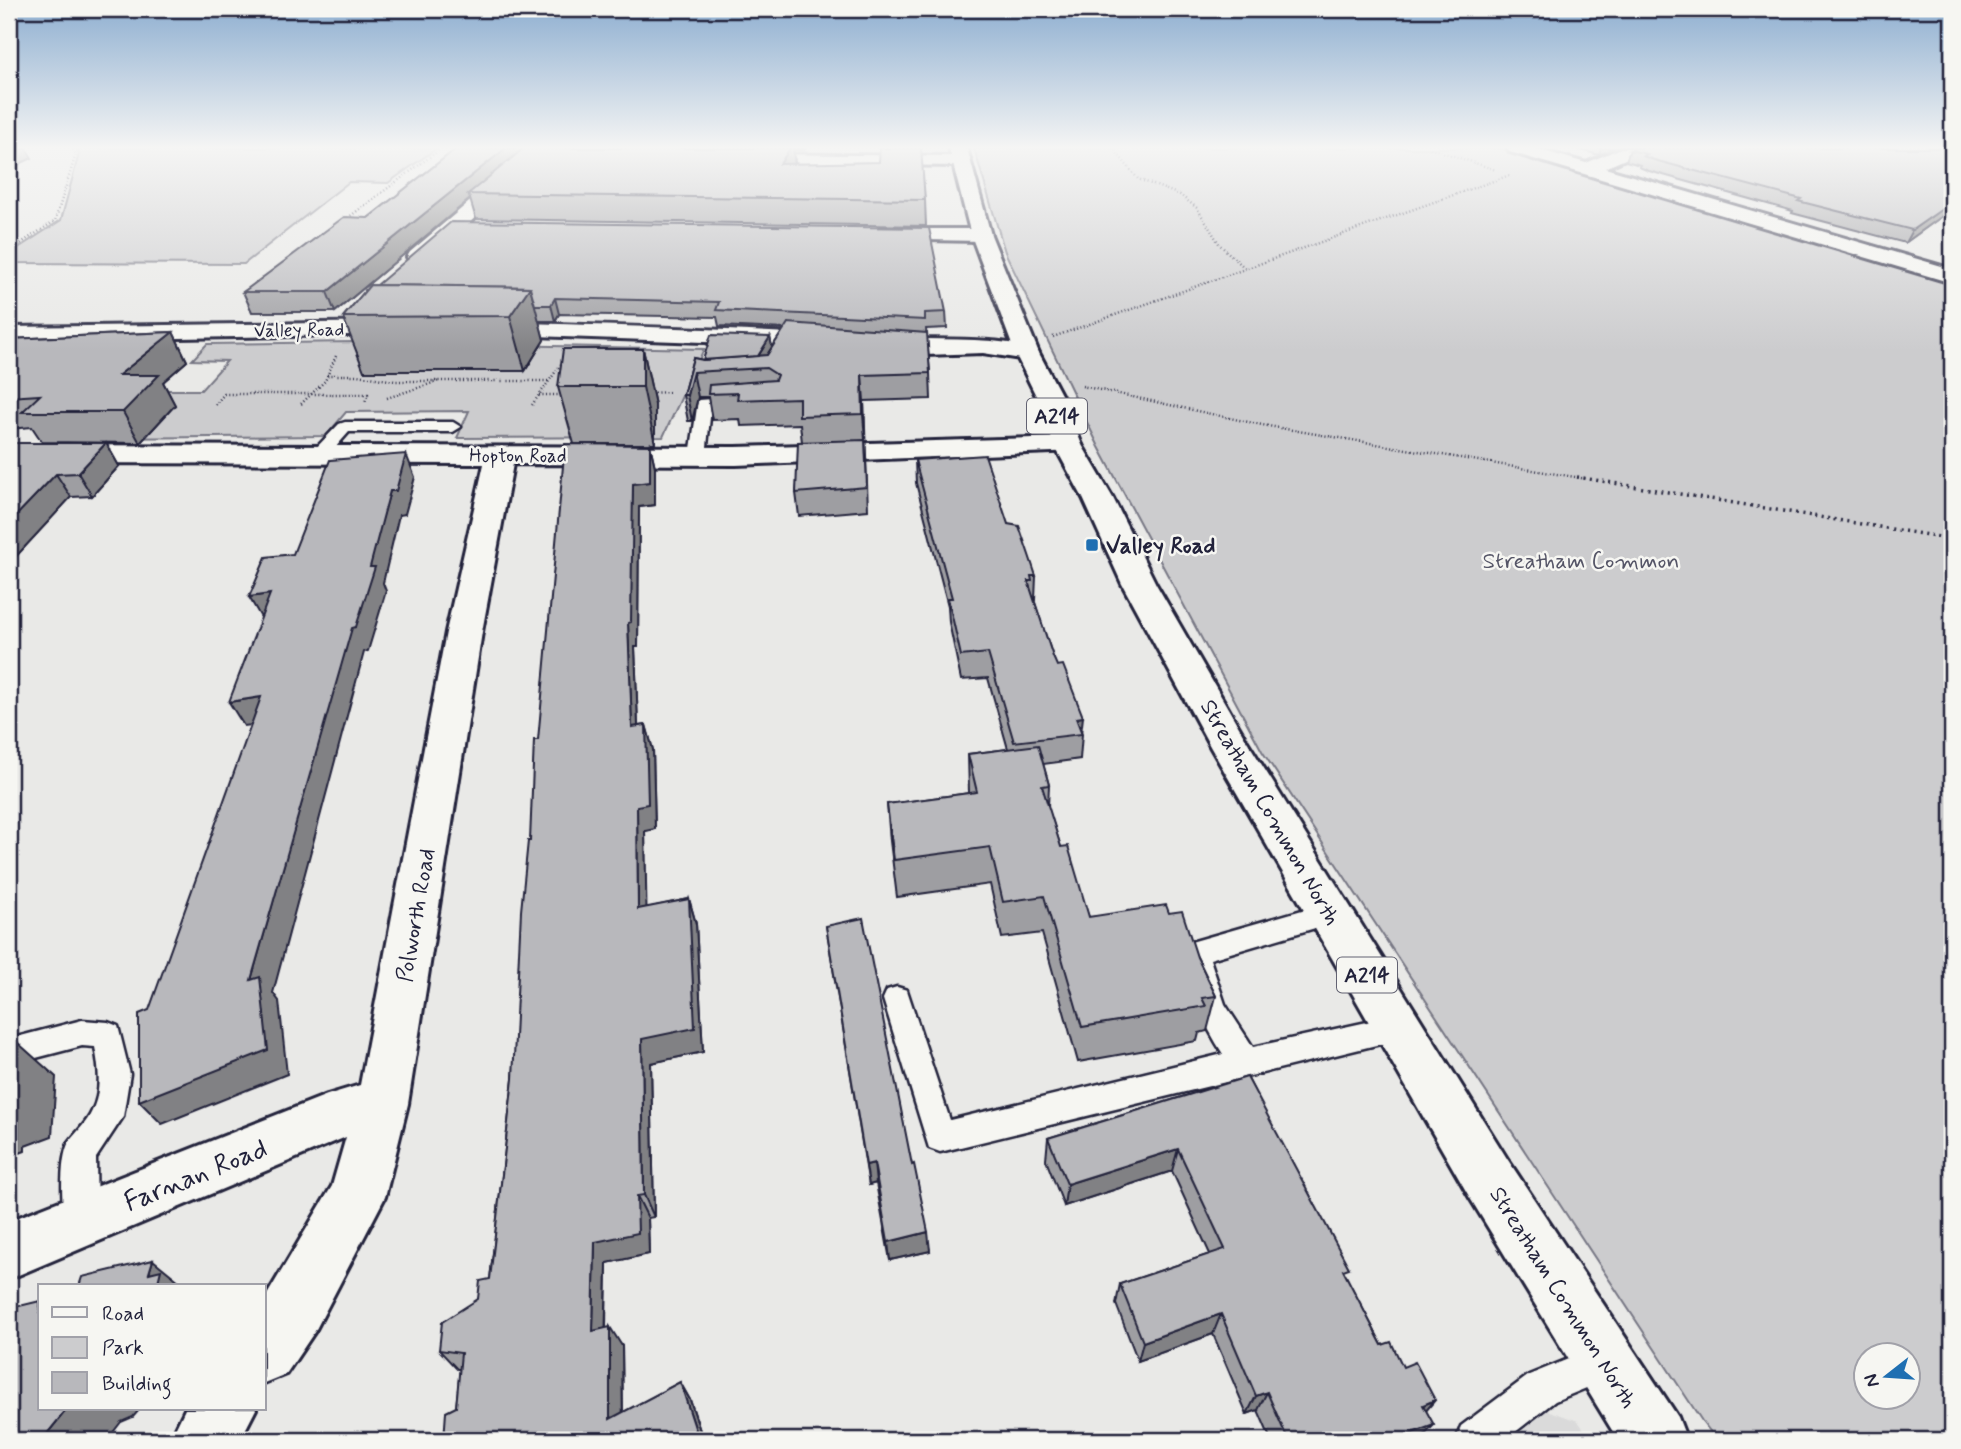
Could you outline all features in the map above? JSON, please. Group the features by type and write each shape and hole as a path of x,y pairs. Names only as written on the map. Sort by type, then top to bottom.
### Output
{"street":[{"path":"405,268 464,216"},
{"name":"Streatham Common North","path":"976,216 1027,353 1052,402 1068,445 1098,498 1139,584 1231,747 1489,1179 1655,1440"},
{"path":"1750,216 1950,273"},
{"path":"450,228 485,228"},
{"path":"860,235 981,235"},
{"path":"338,339 357,309"},
{"name":"Valley Road","path":"9,334 338,339 425,329"},
{"path":"464,329 783,346 925,348 939,357 990,362 1027,353"},
{"name":"Hopton Road","path":"9,454 698,456 1068,445"},
{"name":"Polworth Road","path":"266,1349 294,1310 357,1196 382,1104 464,632 498,465 505,454"},
{"name":"Farnan Road","path":"9,1250 346,1112 382,1104"},
{"path":"202,1440 223,1410"}],"lane":[{"path":"698,456 704,403 757,401"},
{"path":"320,454 345,427 453,428"},
{"path":"1246,1062 1231,1042 1199,977 1194,951 1330,913"},
{"path":"897,999 940,1137 1246,1062 1399,1028"},
{"path":"9,1052 82,1033 108,1035 115,1074 107,1117 80,1154 80,1221"},
{"path":"1475,1440 1542,1388 1605,1362"}],"path":[{"path":"9,251 55,221 57,216"},
{"path":"340,224 351,216"},
{"path":"1202,216 1220,245 1246,269"},
{"path":"1051,338 1399,216"},
{"path":"301,404 327,375 338,339"},
{"path":"532,405 569,353"},
{"path":"327,375 439,381 549,381"},
{"path":"376,401 439,381"},
{"path":"1079,385 1262,425 1952,539"},
{"path":"639,393 671,392"},
{"path":"215,405 224,394 312,393 368,394 363,409 370,405"},
{"path":"538,395 577,394"}],"shaded area":[{"path":"1547,1410 1578,1421 1591,1440 1508,1440"}],"green space":[{"path":"62,216 306,216 244,264 9,263 9,254 61,220"},
{"name":"Streatham Common","path":"994,216 1726,216 1952,283 1952,1440 1717,1440 1262,751 1099,447 1005,252"},
{"path":"354,342 704,349 663,437 457,438 469,411 346,412 326,436 108,438 159,390 201,390 227,361 192,360 207,344"}],"building":[{"path":"371,216 422,216 327,292 243,292 344,217 368,218"},
{"path":"1855,216 1933,216 1912,230"},
{"path":"451,222 929,228 946,312 925,313 925,320 716,310 719,302 555,298 551,305 535,305 530,287 377,285"},
{"path":"370,285 530,287 510,316 343,317"},
{"path":"788,323 927,333 930,373 862,375 863,414 799,416 799,398 737,400 738,393 708,394 709,385 775,380 777,375 766,368 693,372 687,395 683,395 693,358 703,360 767,355"},
{"path":"173,332 119,375 159,375 123,412 22,412 40,395 9,397 9,339"},
{"path":"711,335 770,337 758,356 703,360"},
{"path":"563,349 643,349 643,387 558,387"},
{"path":"865,440 867,487 796,493 798,442"},
{"path":"9,443 106,443 78,473 56,474 9,523"},
{"path":"565,444 650,445 650,482 633,484 631,622 628,623 632,727 646,725 648,804 637,806 638,909 689,899 695,1028 642,1039 644,1195 637,1196 638,1233 595,1242 593,1331 610,1327 610,1419 680,1382 699,1440 444,1440 446,1412 456,1407 461,1353 439,1350 442,1322 478,1299 480,1281 490,1279 513,1079 521,911 530,841 534,740 538,740"},
{"path":"406,454 396,491 390,491 370,567 375,567 356,627 352,628 251,980 260,977 268,1050 139,1101 139,1014 149,1010 261,697 229,702 270,594 249,597 266,557 293,554 330,460"},
{"path":"985,455 1008,524 1019,526 1036,576 1031,576 1032,581 1028,581 1053,657 1057,666 1063,665 1083,717 1076,718 1082,734 1014,742 988,653 961,656 948,598 952,598 915,460"},
{"path":"1038,745 1049,785 1042,786 1061,847 1068,846 1089,917 1166,905 1169,913 1182,911 1197,957 1216,996 1202,998 1206,1006 1082,1027 1044,896 1003,902 990,847 894,860 887,804 977,792 968,754"},
{"path":"863,918 928,1232 888,1242 874,1163 866,1165 826,926"},
{"path":"18,1043 13,1102 9,1103 9,1046"},
{"path":"1247,1077 1349,1268 1343,1270 1382,1345 1391,1342 1403,1367 1415,1362 1435,1400 1423,1405 1434,1425 1393,1440 1288,1440 1267,1392 1256,1396 1221,1314 1143,1342 1120,1284 1225,1249 1178,1149 1067,1184 1048,1138"},
{"path":"153,1260 149,1273 161,1270 158,1284 80,1284 82,1277"},
{"path":"38,1301 38,1410 66,1410 42,1440 9,1440 11,1308"}],"place":[{"name":"Valley Road","path":"1092,545"}]}
